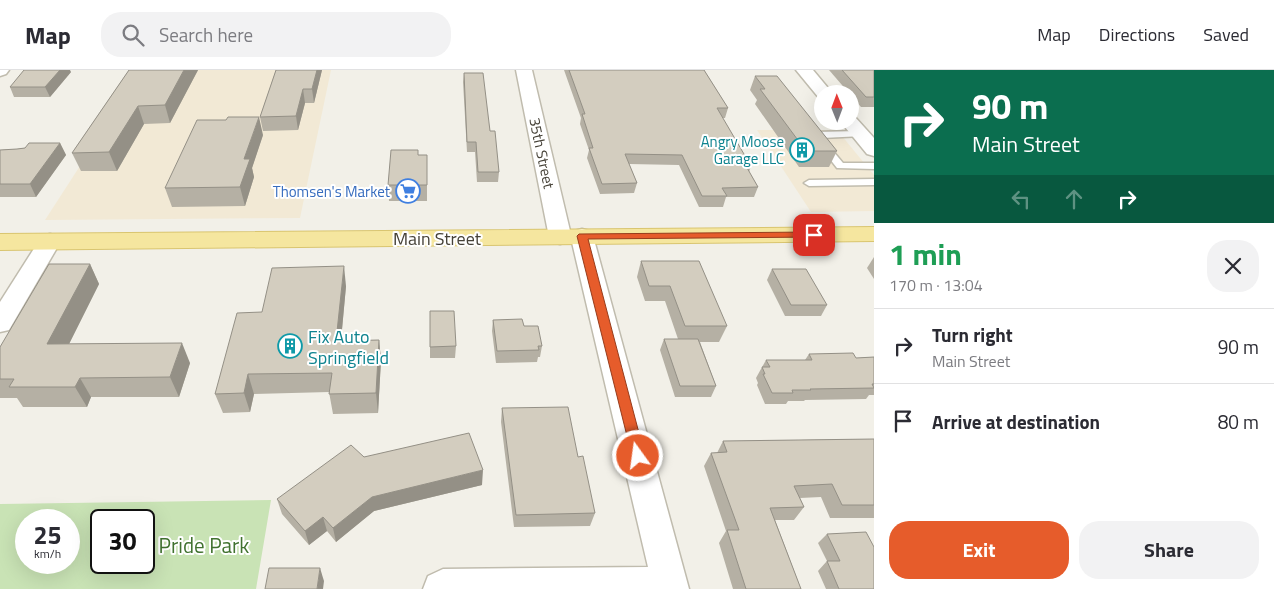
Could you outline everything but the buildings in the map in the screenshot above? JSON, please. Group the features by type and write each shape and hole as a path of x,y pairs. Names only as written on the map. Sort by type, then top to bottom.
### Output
{"main road":[{"name":"Main Street","path":"0,242 874,234"}],"street":[{"name":"35th Street","path":"524,70 571,236 591,267 670,586"},
{"path":"804,70 817,85"},
{"path":"856,130 874,150"},
{"path":"0,323 50,241"},
{"path":"442,589 443,587 670,586"}],"lane":[{"path":"843,130 815,135 840,166 874,166"},
{"path":"809,183 874,182"}],"shaded area":[{"path":"142,70 331,70 300,218 45,220"},
{"path":"757,130 837,130 874,175 874,211 811,212"}],"green space":[{"name":"Pride Park","path":"271,500 256,589 0,589 0,504"}],"place":[{"name":"Angry Moose Garage LLC","path":"802,150"},
{"name":"Thomsen's Market","path":"408,191"},
{"name":"Fix Auto Springfield","path":"290,346"}],"route":[{"path":"638,456 582,236 814,235"}]}
